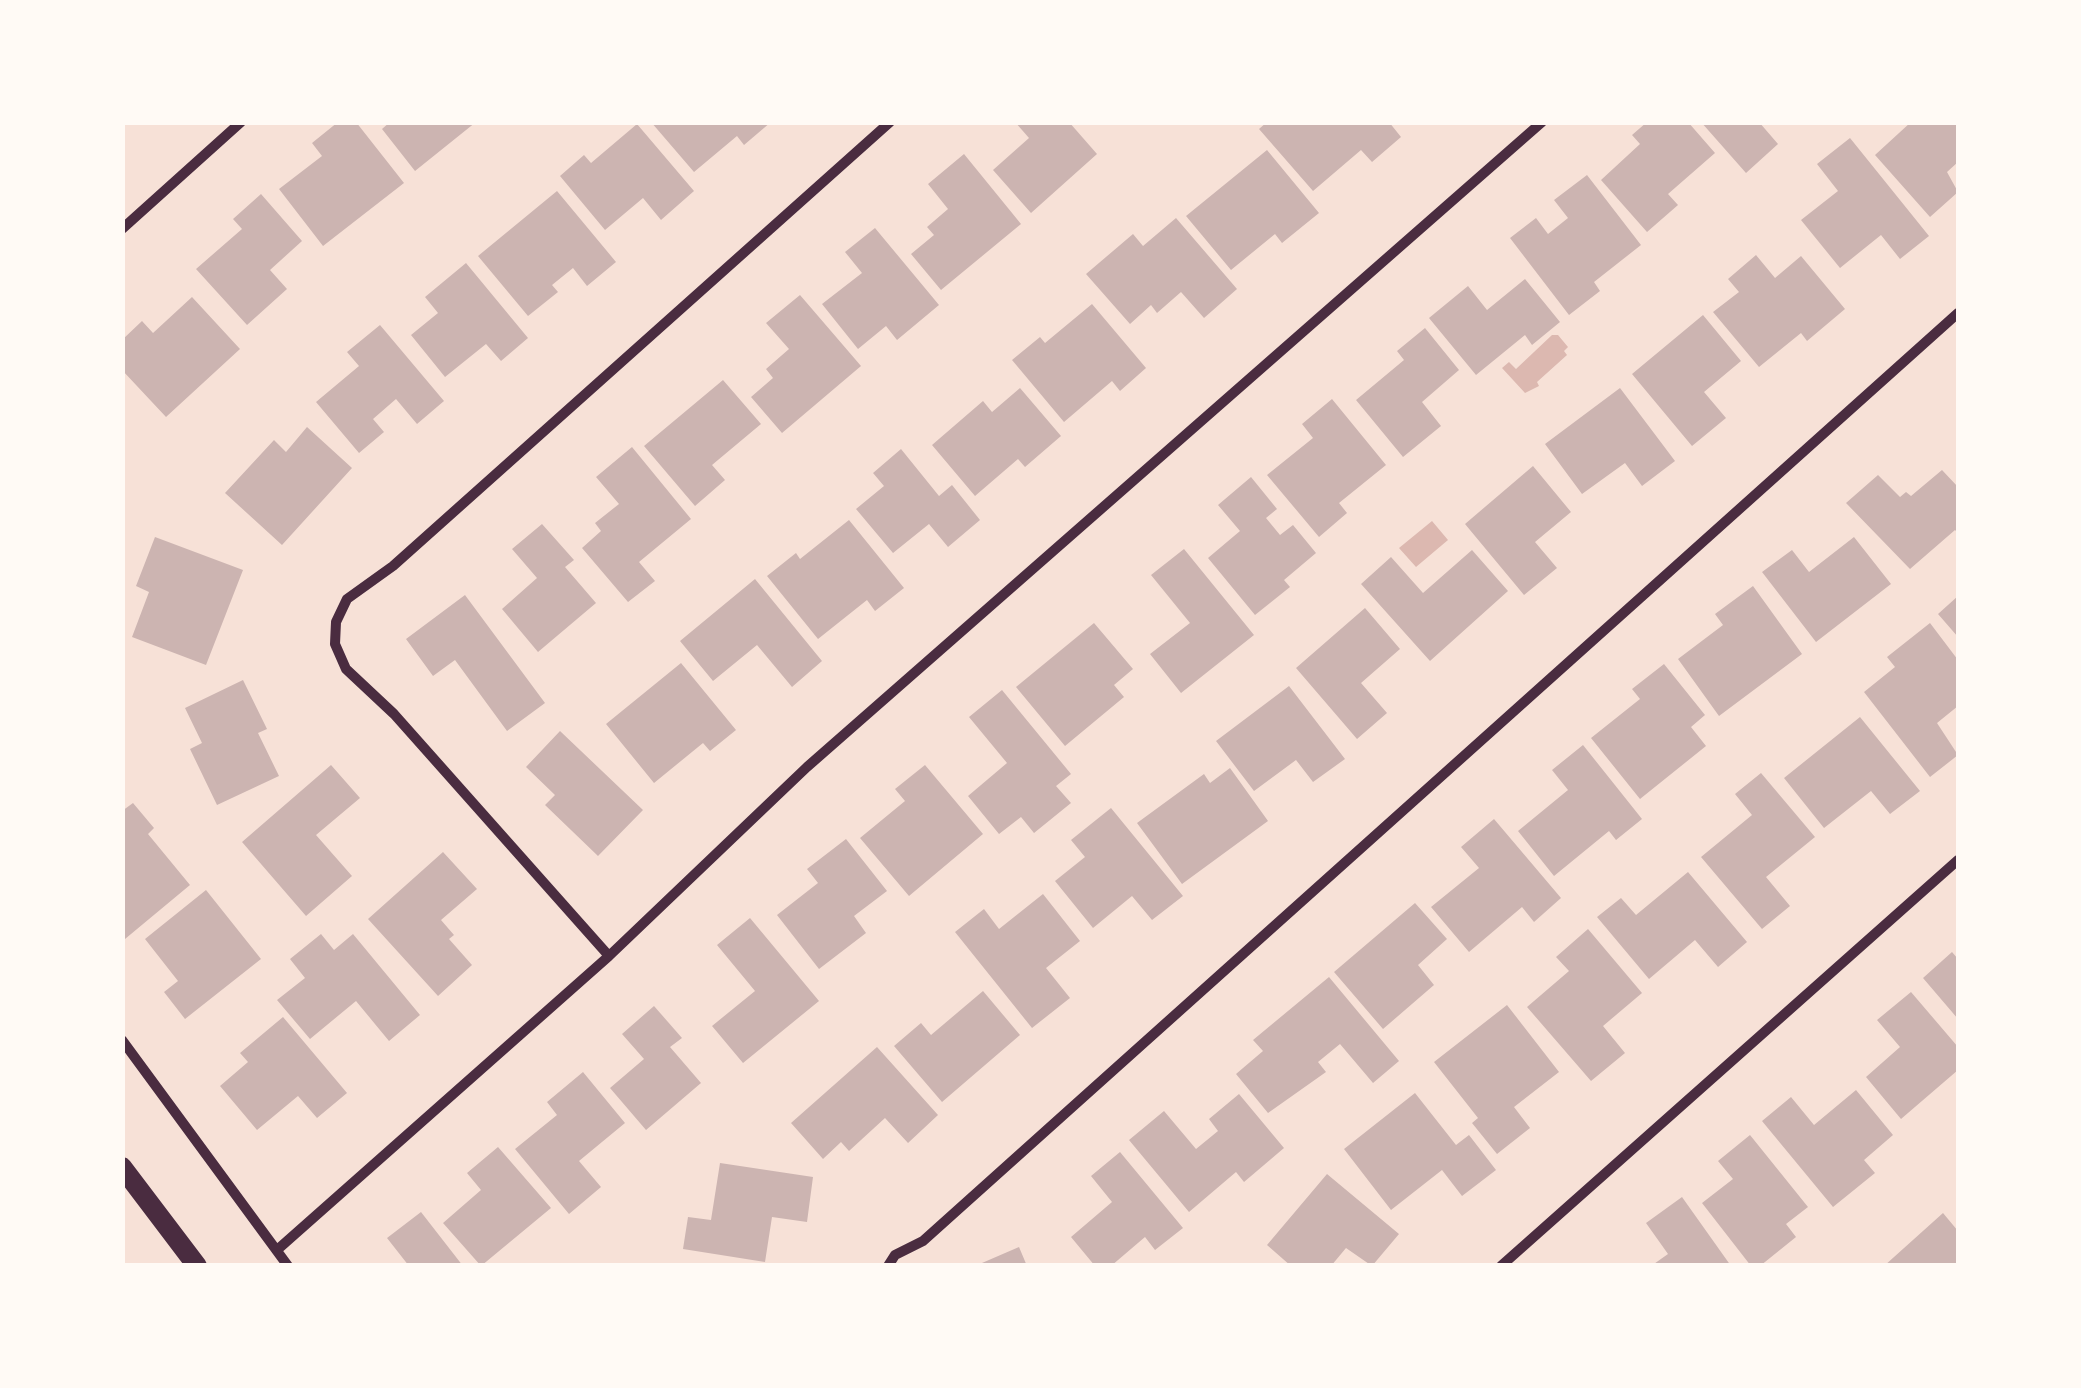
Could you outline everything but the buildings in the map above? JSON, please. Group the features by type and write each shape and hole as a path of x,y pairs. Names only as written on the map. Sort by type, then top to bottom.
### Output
{"main road":[{"path":"122,1167 197,1266"}],"street":[{"path":"122,230 240,122"},
{"path":"609,956 394,714 346,669 335,644 336,622 347,599 393,566 890,122"},
{"path":"277,1250 609,956 807,768 1542,122"},
{"path":"888,1266 1051,1127 1958,312"},
{"path":"1501,1266 1958,860"},
{"path":"122,1040 288,1266"}],"shaded area":[{"path":"1552,335 1558,335 1568,347 1564,351 1567,355 1537,382 1539,386 1525,393 1502,368 1509,362 1516,369"},
{"path":"1432,521 1448,540 1416,567 1399,548"}]}
